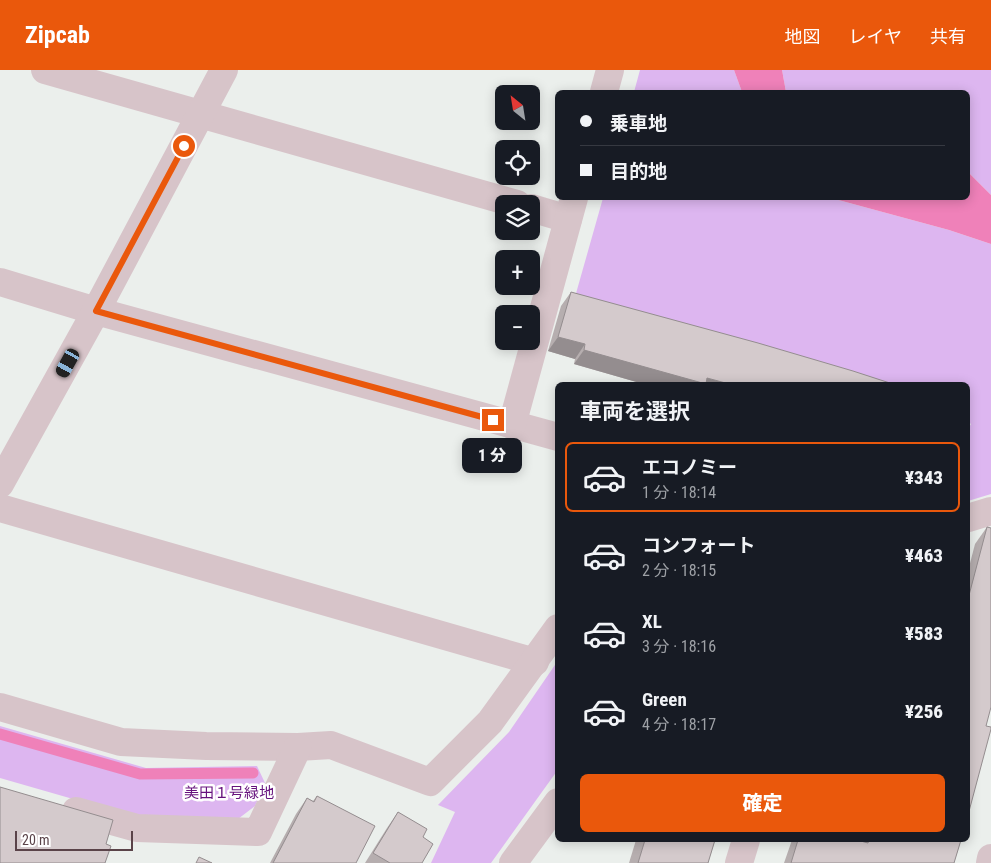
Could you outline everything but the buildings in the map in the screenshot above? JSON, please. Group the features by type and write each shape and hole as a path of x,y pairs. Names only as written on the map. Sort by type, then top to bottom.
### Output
{"street":[{"path":"45,70 495,198"},
{"path":"0,484 96,311 224,70"},
{"path":"605,90 610,70"},
{"path":"512,425 571,208 540,208"},
{"path":"0,282 96,311 555,437"},
{"path":"0,508 534,662"},
{"path":"970,517 991,511"},
{"path":"0,707 122,742 206,746 298,747 331,745 430,782 490,722 555,632"},
{"path":"55,806 137,828 258,832 298,747"},
{"path":"514,863 555,806"},
{"path":"740,863 745,842"},
{"path":"990,863 991,858"}],"green space":[{"path":"640,70 734,70 741,90 635,90"},
{"path":"782,70 991,70 991,195 970,174 970,90 786,90"},
{"path":"602,200 838,200 949,230 991,244 991,494 970,500 970,382 842,382 575,297"},
{"path":"555,665 555,774 491,863 431,863 455,812 438,805 509,732"},
{"name":"美田１号緑地","path":"0,726 146,768 257,766 265,783 255,806 238,819 139,818 0,778"}],"shaded area":[{"path":"734,70 782,70 786,90 741,90"},
{"path":"970,174 991,195 991,244 949,230 838,200 970,200"}],"waterway":[{"path":"0,734 140,774 253,773"}],"route":[{"path":"184,146 96,311 493,420"}]}
